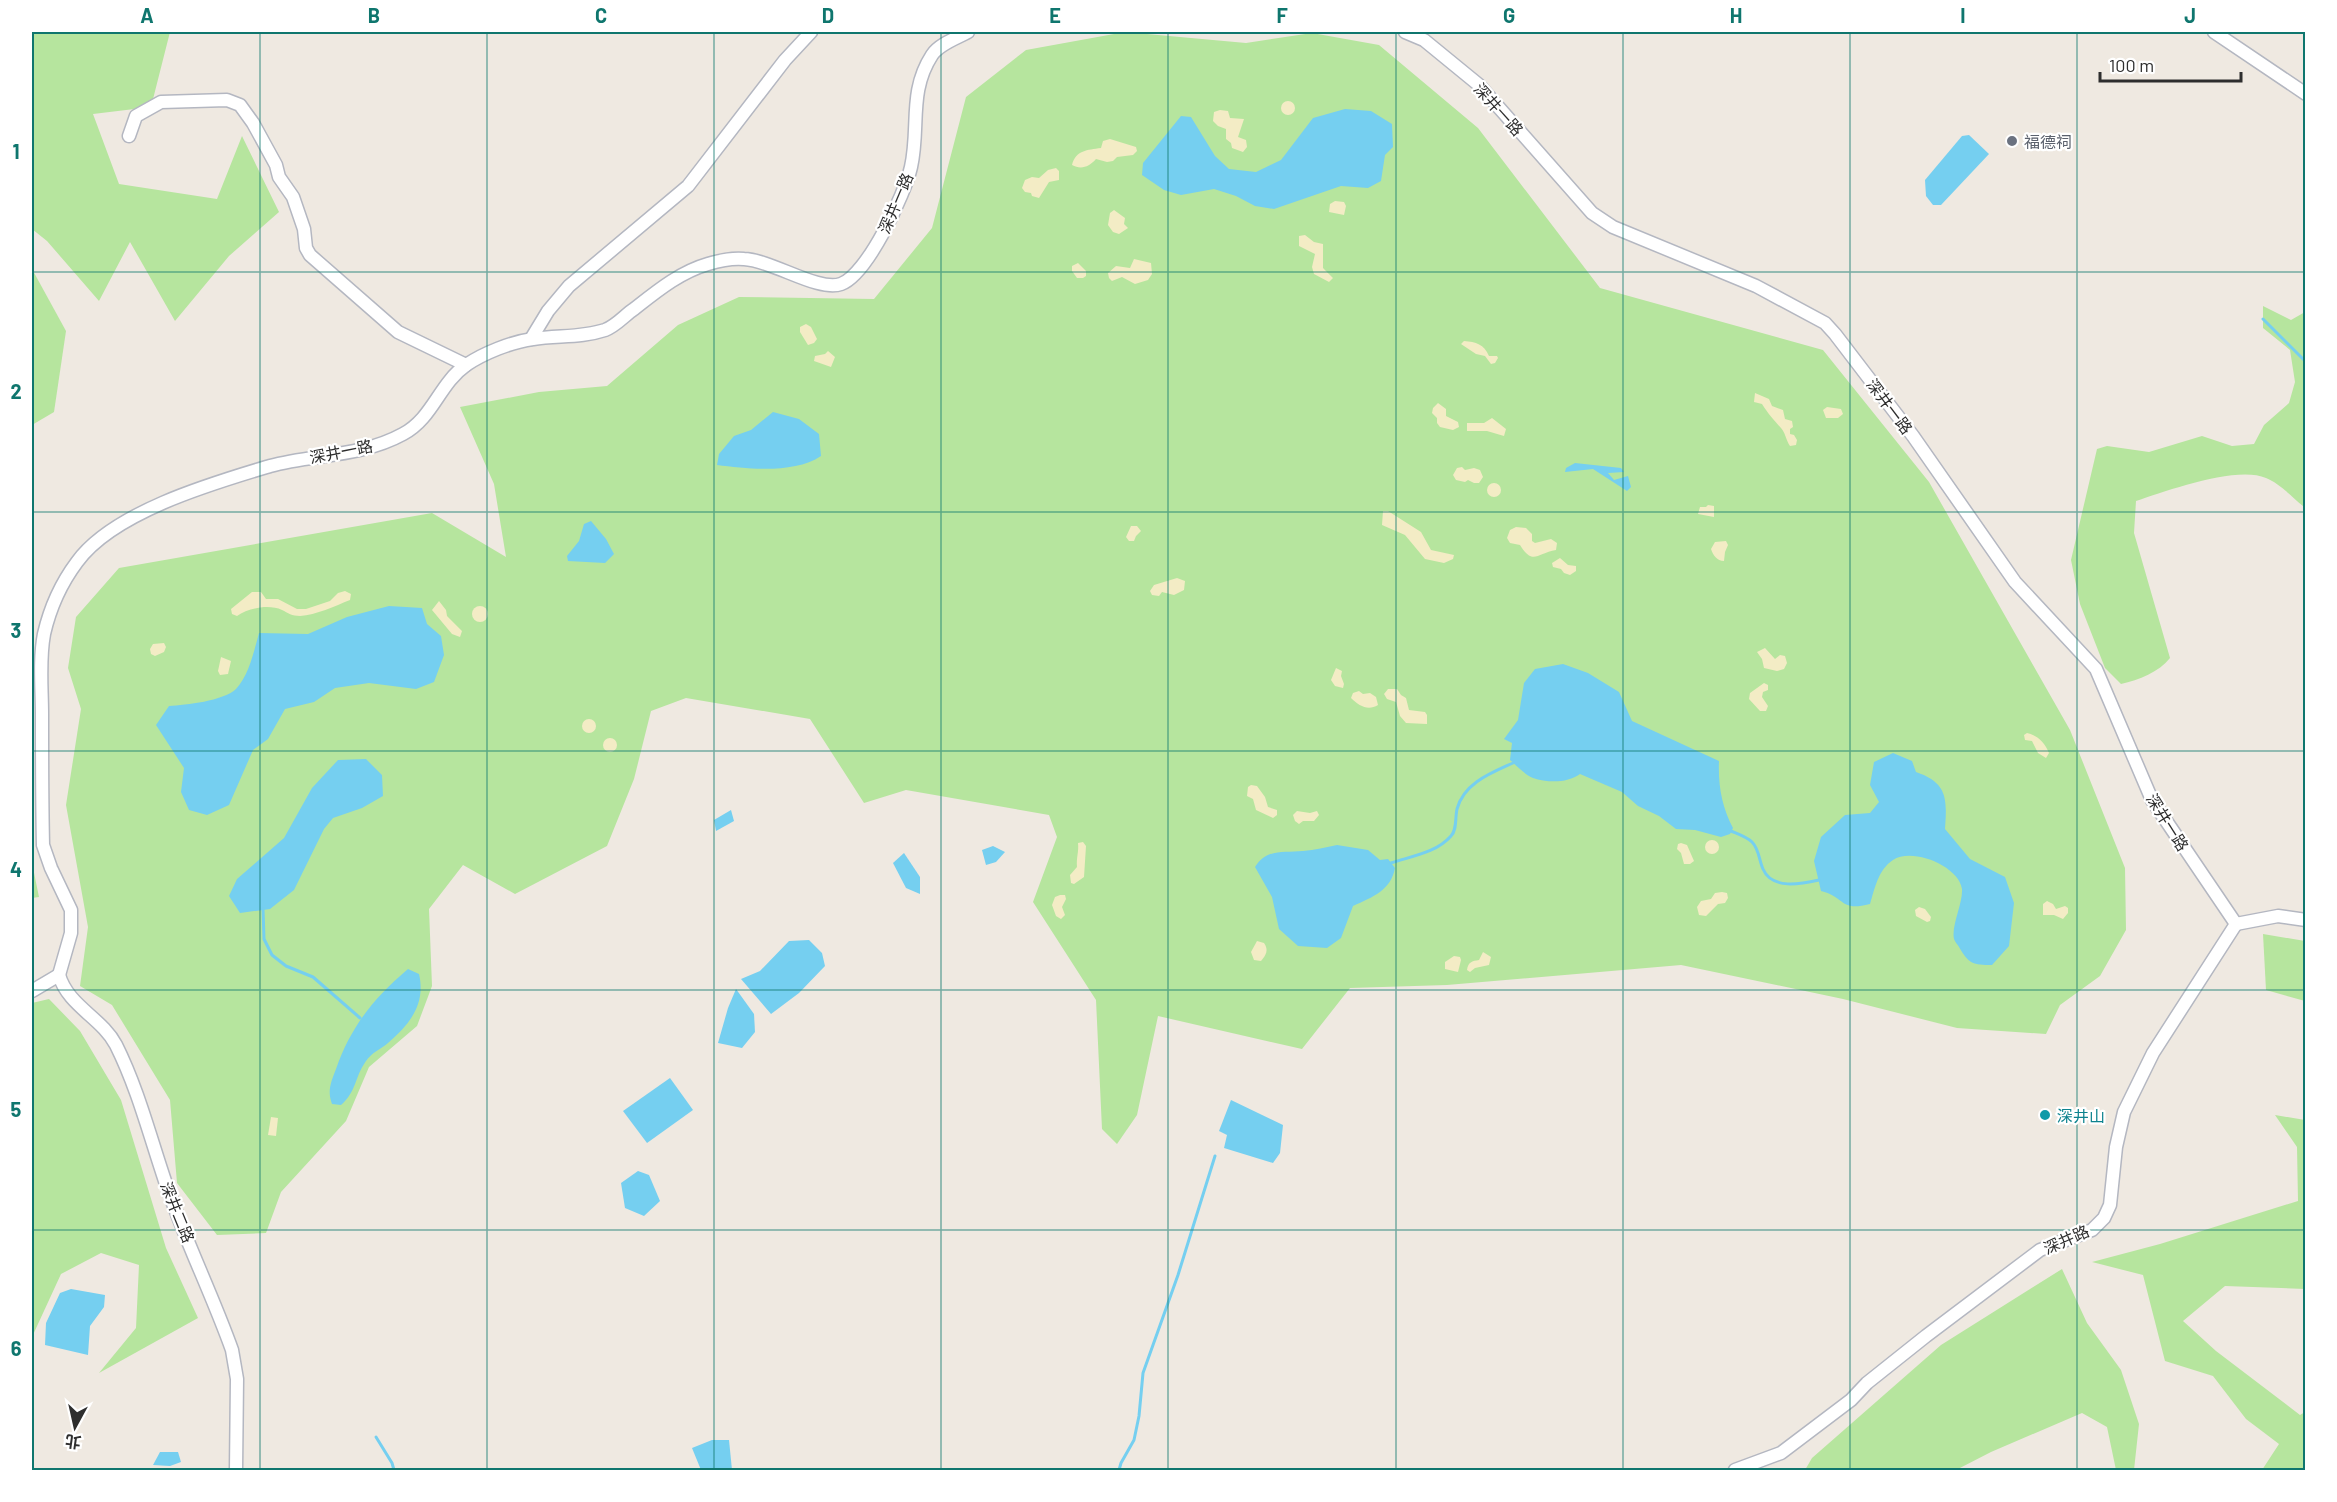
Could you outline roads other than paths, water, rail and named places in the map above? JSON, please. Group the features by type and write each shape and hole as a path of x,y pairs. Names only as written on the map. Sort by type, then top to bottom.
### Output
{"street":[{"path":"531,339 548,310 569,286 688,186 785,60 811,32"},
{"name":"深井一路","path":"59,975 71,933 71,910 51,868 43,844 41,673 44,634 56,597 79,559 108,533 143,512 198,488 296,459 324,458 364,450 402,435 421,423 448,381 466,365 496,350 531,339 574,337 608,329 672,279 708,264 745,259 824,285 841,284 854,276 886,229 911,168 918,82 934,51 968,32"},
{"name":"深井一路","path":"1405,32 1424,40 1479,84 1592,213 1613,227 1756,286 1825,323 1835,333 1913,436 2015,582 2096,669 2152,800 2236,924"},
{"path":"2214,32 2306,94"},
{"path":"129,136 136,116 161,102 227,100 240,105 254,123 276,165 279,177 293,197 304,229 306,248 310,255 398,332 466,365"},
{"path":"2236,924 2278,916 2306,920"},
{"name":"深井路","path":"1735,1470 1781,1454 1851,1400 1867,1383 1926,1336 2040,1250 2092,1230 2104,1218 2110,1205 2116,1147 2124,1112 2152,1053 2236,924"},
{"path":"32,991 59,975"},
{"name":"深井二路","path":"59,975 62,988 81,1009 104,1028 115,1044 149,1129 166,1186 232,1350 237,1379 236,1470"}],"water":[{"path":"1345,109 1371,111 1392,124 1393,147 1385,155 1381,181 1368,188 1341,186 1274,209 1255,206 1236,196 1214,189 1181,195 1164,190 1142,175 1143,163 1181,116 1191,117 1215,156 1229,169 1256,172 1281,160 1313,118"},
{"path":"1969,135 1989,154 1941,205 1933,205 1926,196 1925,180 1962,136"},
{"path":"773,412 799,419 819,434 821,456 798,466 785,468 757,469 717,465 719,454 734,436 751,430"},
{"path":"1575,463 1621,468 1624,472 1608,473 1614,480 1628,476 1631,487 1627,491 1593,469 1565,472 1566,468"},
{"path":"591,521 606,539 614,554 605,563 568,561 567,556 579,541 584,524"},
{"path":"389,606 422,608 427,624 441,636 444,655 434,682 416,689 369,683 335,688 314,702 285,709 268,739 253,750 229,805 207,815 189,810 181,792 184,768 156,725 169,706 222,697 236,689 248,670 259,633 308,634 347,617"},
{"path":"1563,664 1588,673 1619,692 1632,721 1719,761 1722,796 1733,828 1730,834 1721,837 1695,830 1676,829 1659,816 1638,806 1622,792 1580,774 1564,781 1539,780 1527,775 1510,760 1512,743 1504,739 1518,720 1524,683 1535,669"},
{"path":"1893,753 1912,761 1916,772 1927,776 1940,787 1946,809 1945,829 1970,859 2005,877 2014,903 2009,946 1992,965 1972,962 1955,941 1954,928 1962,889 1953,873 1934,861 1911,856 1893,860 1880,874 1870,904 1847,905 1821,891 1814,861 1821,837 1845,815 1870,813 1879,802 1870,785 1874,762"},
{"path":"366,759 382,775 383,796 362,808 333,818 324,829 294,890 270,909 240,913 229,896 237,879 284,838 312,788 338,760"},
{"path":"731,810 734,821 716,831 714,820"},
{"path":"1337,845 1368,850 1380,860 1388,859 1395,868 1393,876 1380,892 1353,906 1341,938 1327,948 1298,946 1279,929 1272,897 1255,867 1270,854 1307,851"},
{"path":"993,846 1005,852 996,862 986,865 982,850"},
{"path":"904,853 920,877 920,894 906,888 893,863"},
{"path":"809,940 822,953 825,966 799,993 771,1014 741,979 760,971 789,941"},
{"path":"408,969 419,974 421,985 414,1013 396,1036 368,1058 346,1100 341,1105 332,1104 331,1082 356,1026 374,1002"},
{"path":"736,989 754,1014 755,1032 742,1048 718,1043"},
{"path":"670,1078 693,1110 647,1143 623,1111"},
{"path":"1231,1100 1283,1125 1280,1153 1273,1163 1224,1148 1227,1135 1219,1131"},
{"path":"638,1171 649,1175 660,1201 644,1216 625,1208 621,1183"},
{"path":"71,1289 105,1295 104,1307 90,1326 88,1355 45,1345 46,1323 60,1293"},
{"path":"712,1440 729,1440 732,1470 701,1470 692,1448"},
{"path":"160,1452 178,1452 181,1462 170,1466 153,1465"}],"waterway":[{"path":"2263,319 2306,362"},
{"path":"1391,863 1423,853 1445,842 1454,831 1457,809 1466,792 1479,780 1513,763"},
{"path":"1731,831 1752,842 1758,851 1763,869 1773,880 1788,884 1819,880"},
{"path":"263,909 264,939 272,955 286,966 313,977 360,1018"},
{"path":"1119,1470 1134,1440 1143,1373 1178,1275 1215,1156"},
{"path":"376,1437 394,1470"}],"place":[{"name":"福德祠","path":"2012,141"},
{"name":"深井山","path":"2045,1115"}]}
